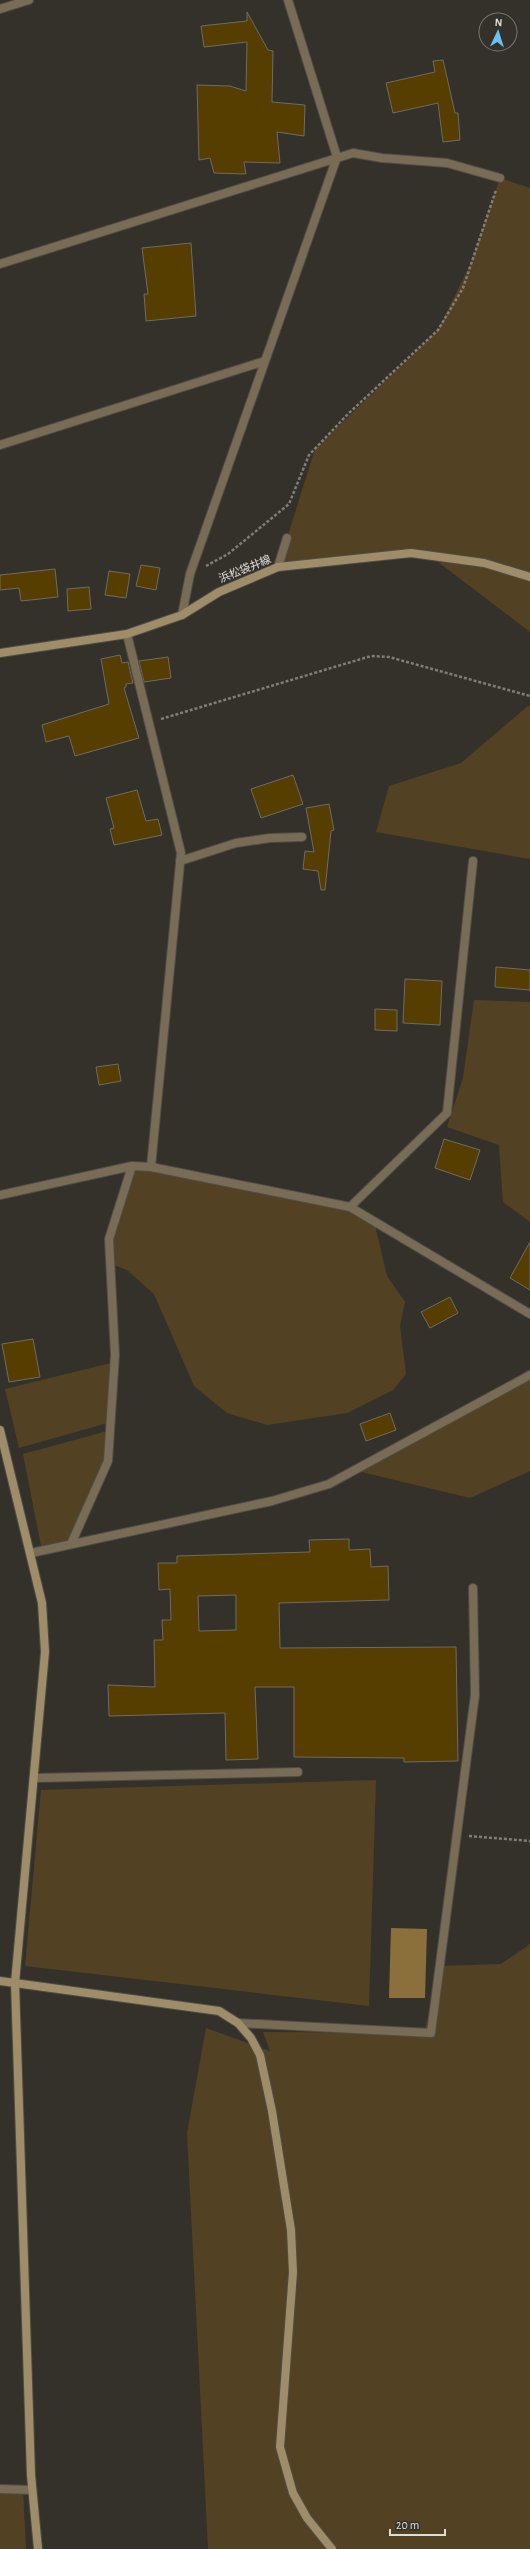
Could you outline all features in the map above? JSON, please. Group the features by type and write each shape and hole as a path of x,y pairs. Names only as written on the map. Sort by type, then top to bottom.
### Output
{"street":[{"path":"0,9 28,0"},
{"path":"182,615 190,574 337,157 288,0"},
{"path":"0,264 353,153 382,158 447,164 500,178"},
{"path":"0,445 265,361"},
{"path":"278,567 287,538"},
{"name":"浜松袋井線","path":"0,653 127,634 182,615 219,592 278,567 411,553 484,563 530,577"},
{"path":"127,634 179,846 180,861 151,1167"},
{"path":"180,861 236,843 270,838 302,837"},
{"path":"350,1207 447,1114 473,862"},
{"path":"71,1544 108,1461 115,1355 109,1238 132,1166"},
{"path":"0,1195 132,1166 151,1167 350,1207 530,1314"},
{"path":"31,1553 272,1501 329,1484 530,1375"},
{"path":"0,1430 42,1603 45,1652 15,1983 32,2490 38,2549"},
{"path":"238,2023 431,2034 475,1695 473,1588"},
{"path":"34,1778 298,1772"},
{"path":"0,1982 219,2011 238,2023 251,2038 260,2055 272,2111 291,2230 293,2272 280,2447 293,2493 307,2518 332,2549"},
{"path":"0,2489 32,2490"}],"path":[{"path":"190,574 228,554 290,504 309,455 348,414 438,330 463,288 500,178"},
{"path":"149,722 371,656 389,656 530,696"},
{"path":"456,1834 530,1841"}],"shaded area":[{"path":"500,178 530,188 530,632 429,555 278,567 315,449 438,330 471,263"},
{"path":"528,706 530,706 530,859 376,832 389,786 461,763"},
{"path":"474,1000 530,1002 530,1222 503,1202 499,1145 447,1127 463,1078"},
{"path":"132,1166 350,1207 374,1221 387,1276 405,1302 400,1326 406,1374 393,1390 347,1413 267,1425 227,1413 194,1386 154,1294 127,1270 109,1263 109,1239"},
{"path":"115,1362 111,1422 19,1448 5,1389"},
{"path":"530,1370 530,1471 470,1498 353,1470"},
{"path":"111,1430 106,1466 71,1544 42,1551 23,1454"},
{"path":"376,1780 369,2006 25,1966 41,1790"},
{"path":"391,1928 427,1929 425,1998 389,1998"},
{"path":"530,1944 530,2549 208,2549 187,2133 206,2028 270,2051 263,2032 424,2033 440,1966 501,1964"},
{"path":"23,2490 26,2549 0,2549 0,2491"}],"building":[{"path":"247,12 268,50 273,51 272,102 305,105 304,136 277,132 280,163 244,162 246,174 214,173 210,158 199,160 197,85 230,86 246,91 247,42 204,47 201,26 247,21"},
{"path":"443,60 455,113 458,113 460,140 443,142 438,103 393,113 386,83 435,72 433,61"},
{"path":"191,243 196,316 146,321 144,294 148,294 142,248"},
{"path":"141,565 160,568 156,590 136,586"},
{"path":"55,569 58,597 21,601 19,588 0,590 0,575"},
{"path":"109,571 130,574 126,598 105,595"},
{"path":"89,587 91,609 68,611 67,589"},
{"path":"120,655 122,663 128,662 133,683 126,684 126,687 124,688 139,738 75,756 69,736 46,742 42,725 109,704 101,659"},
{"path":"168,657 171,678 144,682 139,661"},
{"path":"293,775 303,804 261,818 251,789"},
{"path":"137,790 146,821 158,819 162,835 114,845 110,829 114,828 106,798"},
{"path":"329,804 334,830 331,831 325,890 321,890 318,871 303,869 305,851 314,852 306,808"},
{"path":"496,967 530,970 530,990 495,987"},
{"path":"405,979 442,981 440,1025 403,1023"},
{"path":"375,1009 397,1010 397,1031 375,1030"},
{"path":"118,1064 121,1081 99,1085 96,1067"},
{"path":"444,1139 480,1150 470,1180 435,1168"},
{"path":"530,1242 530,1290 510,1278"},
{"path":"450,1297 458,1313 430,1328 421,1312"},
{"path":"33,1339 40,1377 9,1382 2,1344"},
{"path":"390,1413 396,1430 366,1441 360,1424"},
{"path":"349,1539 349,1550 370,1549 371,1567 388,1566 389,1600 279,1603 280,1648 456,1647 458,1761 404,1762 404,1758 294,1757 294,1687 255,1687 258,1759 226,1760 225,1713 109,1716 108,1685 155,1687 154,1640 163,1640 162,1620 171,1620 170,1589 159,1590 158,1563 177,1563 177,1556 310,1552 309,1540","holes":["236,1595 236,1630 199,1631 198,1596"]}]}
